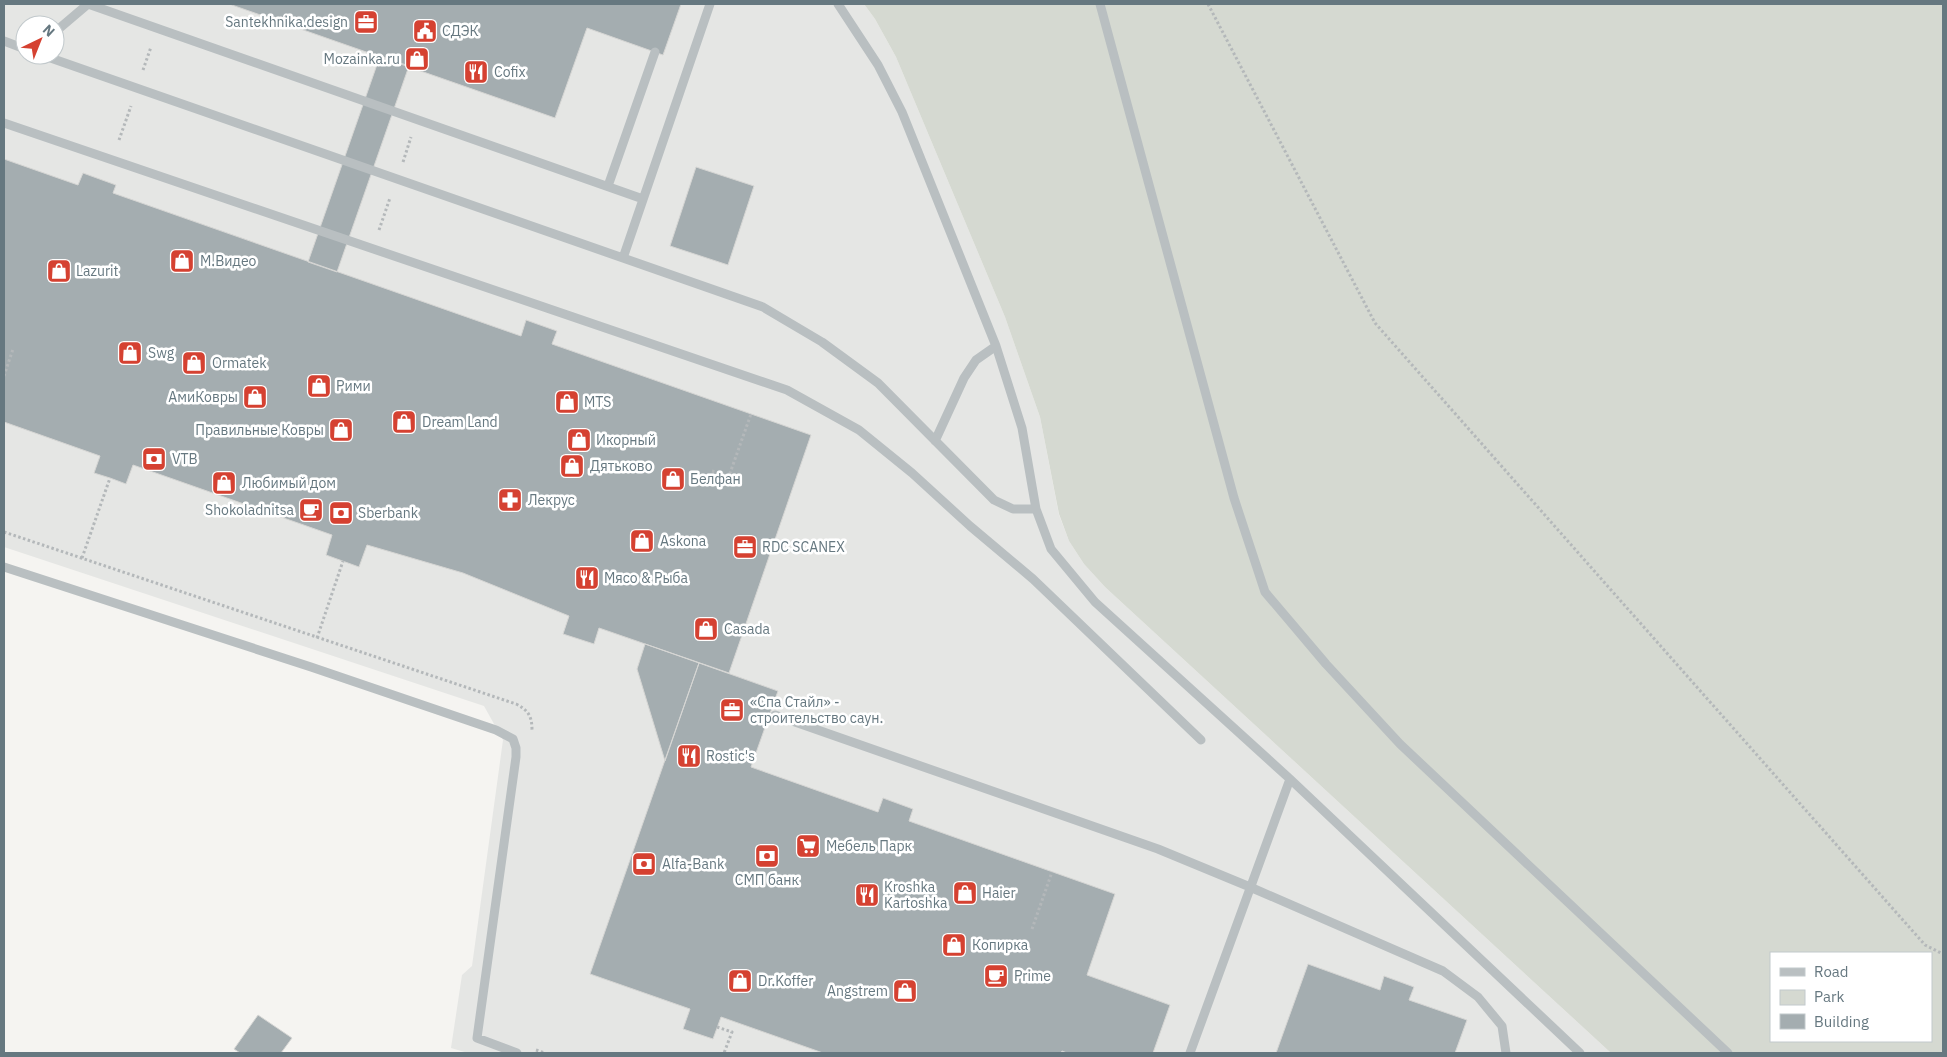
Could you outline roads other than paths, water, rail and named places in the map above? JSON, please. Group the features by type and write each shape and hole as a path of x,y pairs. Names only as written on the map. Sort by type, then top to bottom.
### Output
{"lane":[{"path":"65,24 88,4 643,199"},
{"path":"623,258 710,4"},
{"path":"838,4 878,65 902,112 996,346 1022,428 1036,509 1051,549 1095,602 1290,779 1578,1053"},
{"path":"1100,4 1234,498 1265,592 1326,664 1400,744 1728,1053"},
{"path":"608,186 655,52"},
{"path":"65,63 763,307 822,342 878,383 994,500 1013,509 1036,509"},
{"path":"4,123 787,390 859,430 912,473 1033,580 1201,740"},
{"path":"936,441 964,378 976,360 996,346"},
{"path":"4,567 496,730 513,739 516,757 477,1038 517,1053"},
{"path":"775,715 1158,849 1443,970 1478,996 1502,1026 1506,1053"},
{"path":"1190,1053 1290,779"}],"place":[{"name":"Santekhnika.design","path":"366,22"},
{"name":"СДЭК","path":"425,31"},
{"name":"Mozainka.ru","path":"417,59"},
{"name":"Cofix","path":"476,72"},
{"name":"М.Видео","path":"182,261"},
{"name":"Lazurit","path":"59,271"},
{"name":"Swg","path":"130,353"},
{"name":"Ormatek","path":"194,363"},
{"name":"Рими","path":"319,386"},
{"name":"АмиКовры","path":"255,397"},
{"name":"MTS","path":"567,402"},
{"name":"Dream Land","path":"404,422"},
{"name":"Правильные Ковры","path":"341,430"},
{"name":"Икорный","path":"579,440"},
{"name":"VTB","path":"154,459"},
{"name":"Дятьково","path":"572,466"},
{"name":"Белфан","path":"673,479"},
{"name":"Любимый дом","path":"224,483"},
{"name":"Лекрус","path":"510,500"},
{"name":"Shokoladnitsa","path":"311,510"},
{"name":"Sberbank","path":"341,513"},
{"name":"Askona","path":"642,541"},
{"name":"RDС SCANEX","path":"745,547"},
{"name":"Мясо & Рыба","path":"587,578"},
{"name":"Casada","path":"706,629"},
{"name":"«Спа Стайл» - строительство саун.","path":"732,710"},
{"name":"Rostic's","path":"689,756"},
{"name":"Мебель Парк","path":"808,846"},
{"name":"СМП банк","path":"767,856"},
{"name":"Alfa-Bank","path":"644,864"},
{"name":"Haier","path":"965,893"},
{"name":"Kroshka Kartoshka","path":"867,895"},
{"name":"Копирка","path":"954,945"},
{"name":"Prime","path":"996,976"},
{"name":"Dr.Koffer","path":"740,981"},
{"name":"Angstrem","path":"905,991"}]}
